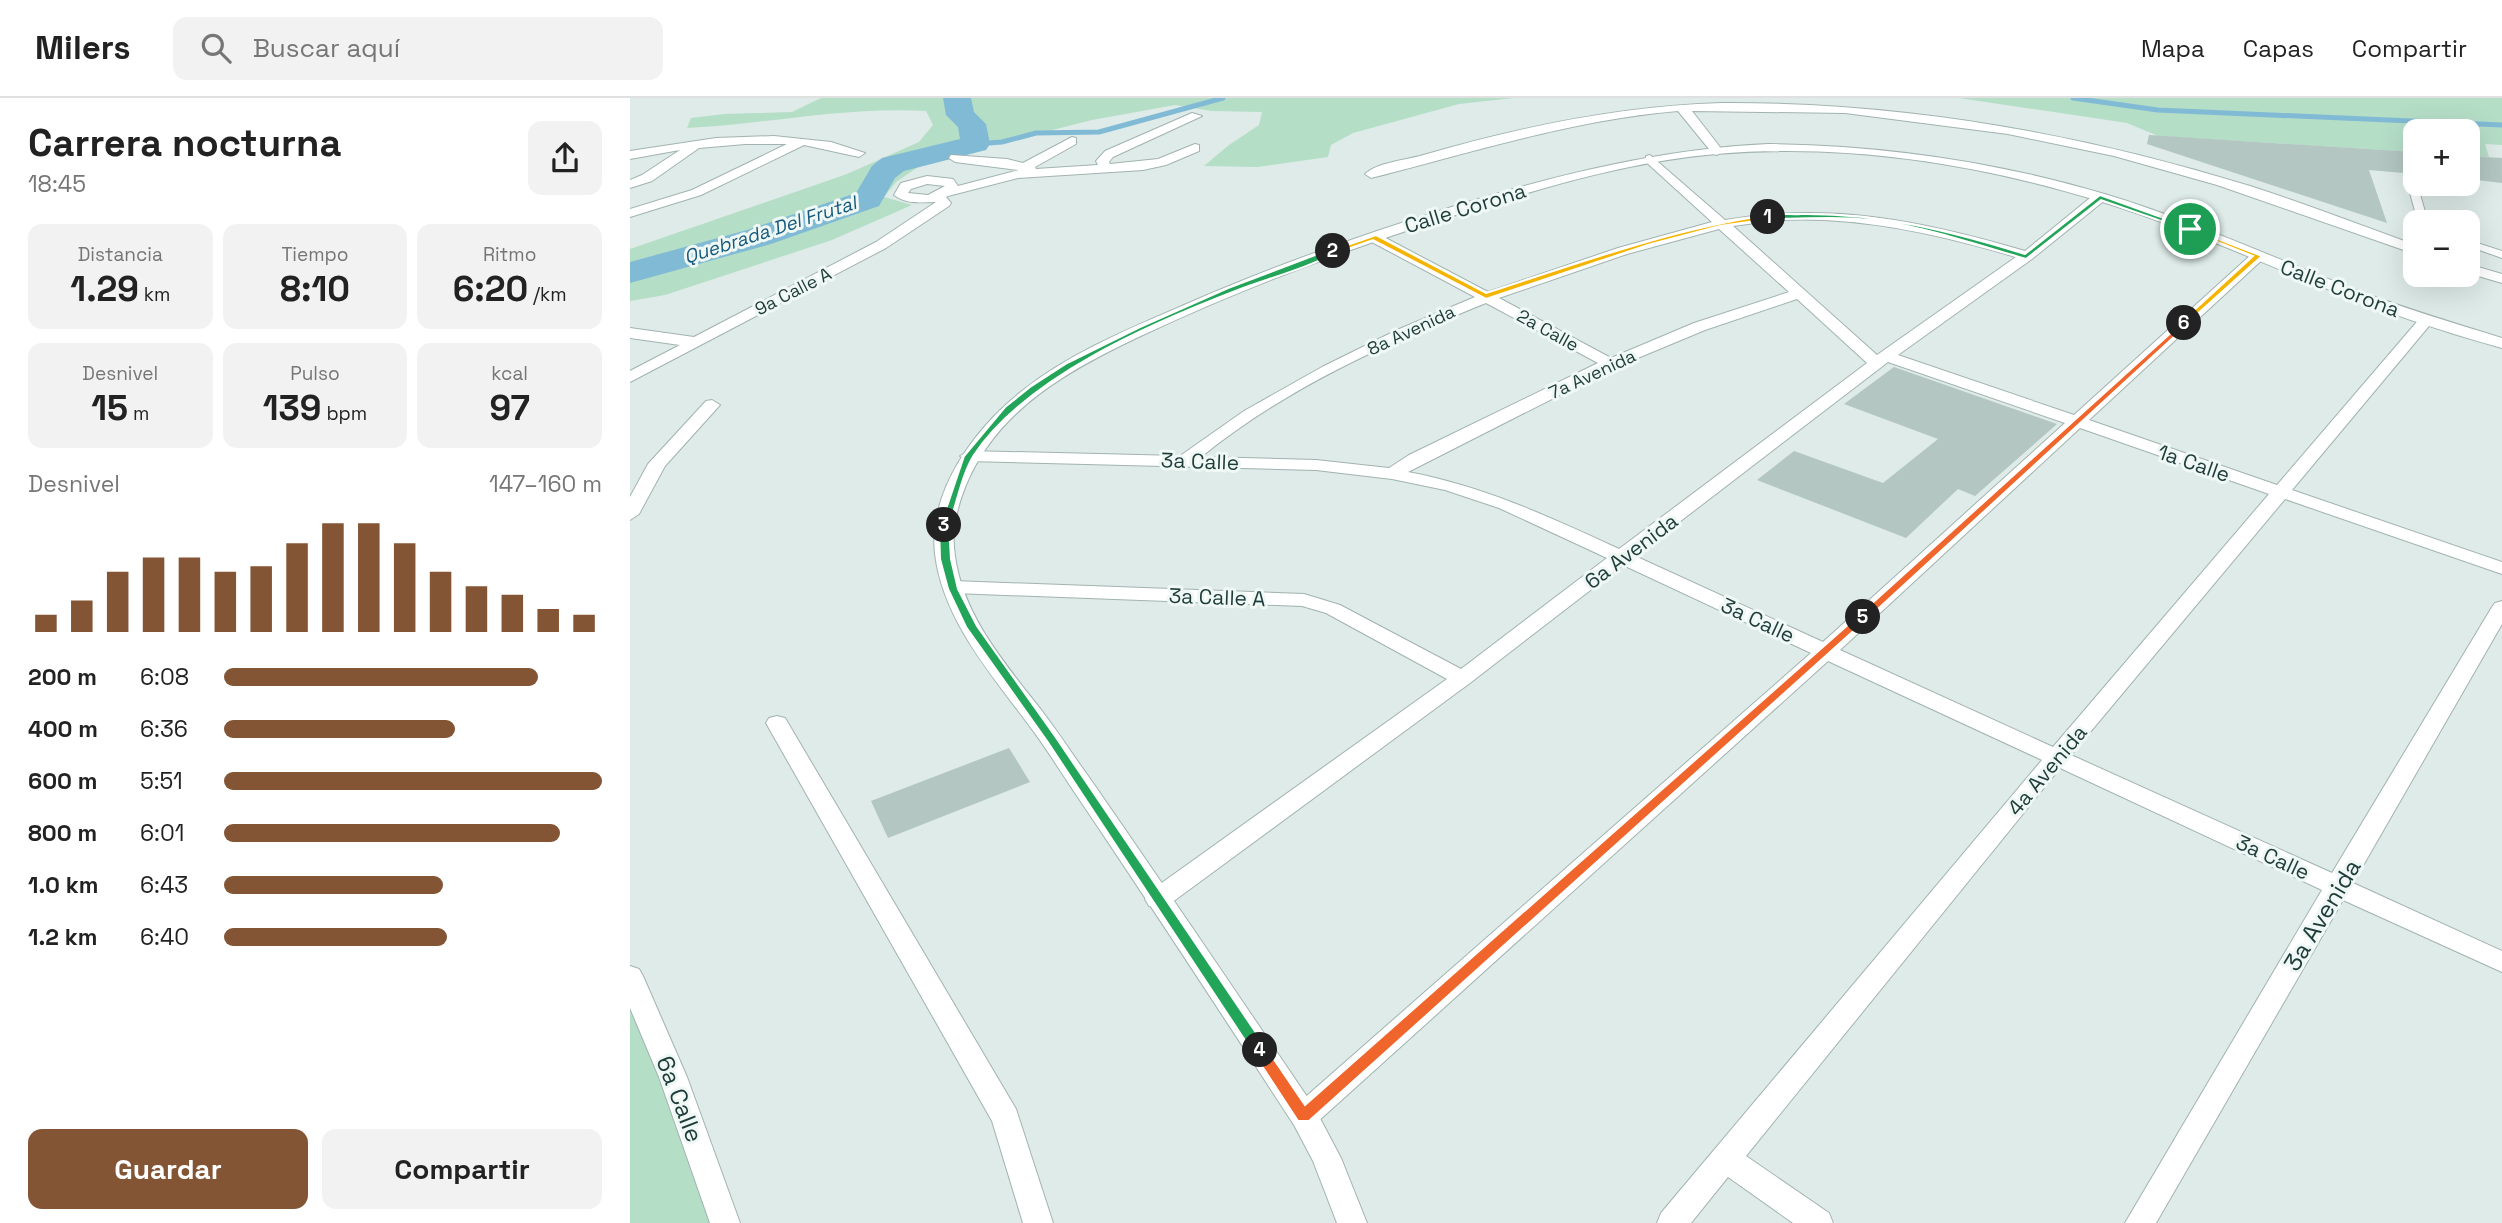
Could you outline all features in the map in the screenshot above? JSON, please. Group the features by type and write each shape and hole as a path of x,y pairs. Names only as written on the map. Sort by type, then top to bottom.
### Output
{"street":[{"path":"1371,174 1457,148 1531,130 1614,115 1684,108 1750,106 1868,109 2009,128 2079,142 2225,182 2403,246"},
{"path":"1684,108 1717,151"},
{"path":"1106,168 1102,161 1109,154 1196,116"},
{"path":"630,213 657,207 730,179 803,141"},
{"path":"630,156 697,144 803,141 859,153"},
{"path":"1030,170 1072,141"},
{"path":"630,184 647,178 697,144"},
{"path":"955,158 1007,163 1030,170 1077,172 1153,164 1195,148"},
{"name":"Calle Corona","path":"1352,1223 1326,1158 1304,1116 972,627 953,587 946,559 944,526 969,456 1009,408 1033,388 1070,365 1199,303 1373,237 1543,184 1650,159 1717,151 1829,150 1914,158 2008,174 2100,197 2426,320 2502,343"},
{"name":"1a Calle","path":"1650,159 1799,294 1882,360 2076,422 2502,568"},
{"path":"1124,178 1154,168 1153,164"},
{"name":"9a Calle A","path":"630,376 881,245 944,203 942,195 1030,170"},
{"name":"6a Avenida","path":"1158,899 1462,678 1882,360 2026,256 2100,197"},
{"name":"8a Avenida","path":"1185,460 1251,413 1336,365 1486,296 1645,244 1720,224 1803,215 1880,219 1954,234 2026,256"},
{"name":"2a Calle","path":"1373,237 1611,365"},
{"path":"1304,1116 1826,651 2258,256"},
{"path":"2480,272 2502,279"},
{"name":"7a Avenida","path":"1392,474 1415,458 1611,365 1699,327 1799,294"},
{"name":"4a Avenida","path":"1672,1223 2057,757 2426,320"},
{"path":"630,333 694,342"},
{"path":"630,514 657,464 712,405"},
{"name":"3a Calle","path":"969,456 1316,465 1392,474 1449,485 1505,504 2502,962"},
{"name":"3a Calle A","path":"953,587 1304,600 1332,609 1462,678"},
{"name":"3a Avenida","path":"2140,1223 2502,607"},
{"path":"777,723 1006,1118 1038,1223"},
{"name":"6a Calle","path":"630,976 673,1077 725,1223"},
{"path":"1727,1159 1818,1223"}],"lane":[{"path":"2480,247 2502,255"}],"green space":[{"path":"821,98 1514,98 1459,104 1353,133 1331,145 1328,157 1257,167 1204,166 1259,125 1262,112 1212,111 1175,105 1092,120 1005,142 952,144 896,182 884,197 912,205 832,240 665,295 630,301 630,249 847,174 919,142 933,125 926,111 896,110 836,113 687,128 691,118 792,112"},
{"path":"1959,98 2502,98 2502,145 2485,144 2489,157 2480,157 2480,119 2403,119 2403,151 2158,136 2127,123"},
{"path":"630,975 725,1223 630,1223"}],"building":[{"path":"2149,135 2403,151 2403,173 2369,170 2387,223 2147,144"},
{"path":"2480,157 2502,158 2502,183 2480,180"},
{"path":"1894,367 2057,424 1975,496 1958,489 1906,538 1757,480 1794,451 1883,483 1938,439 1844,404"},
{"path":"1009,748 1030,782 888,838 871,801"}],"waterway":[{"name":"Quebrada Del Frutal","path":"630,273 759,237 868,199 882,173 893,165 915,157 975,144 972,124 960,115 957,98"},
{"path":"975,144 1002,142 1036,133 1099,132 1223,98"},
{"path":"2073,98 2158,110 2502,125"}],"route":[{"path":"2100,197 2190,229 2258,256 1826,651 1304,1116 1051,738 1004,676 972,627 953,589 946,559 944,526 952,497 969,456 1009,408 1033,388 1070,365 1143,328 1230,290 1373,237 1486,296 1645,244 1720,224 1762,218 1803,215 1880,219 1954,234 2026,256 2100,197"}]}
